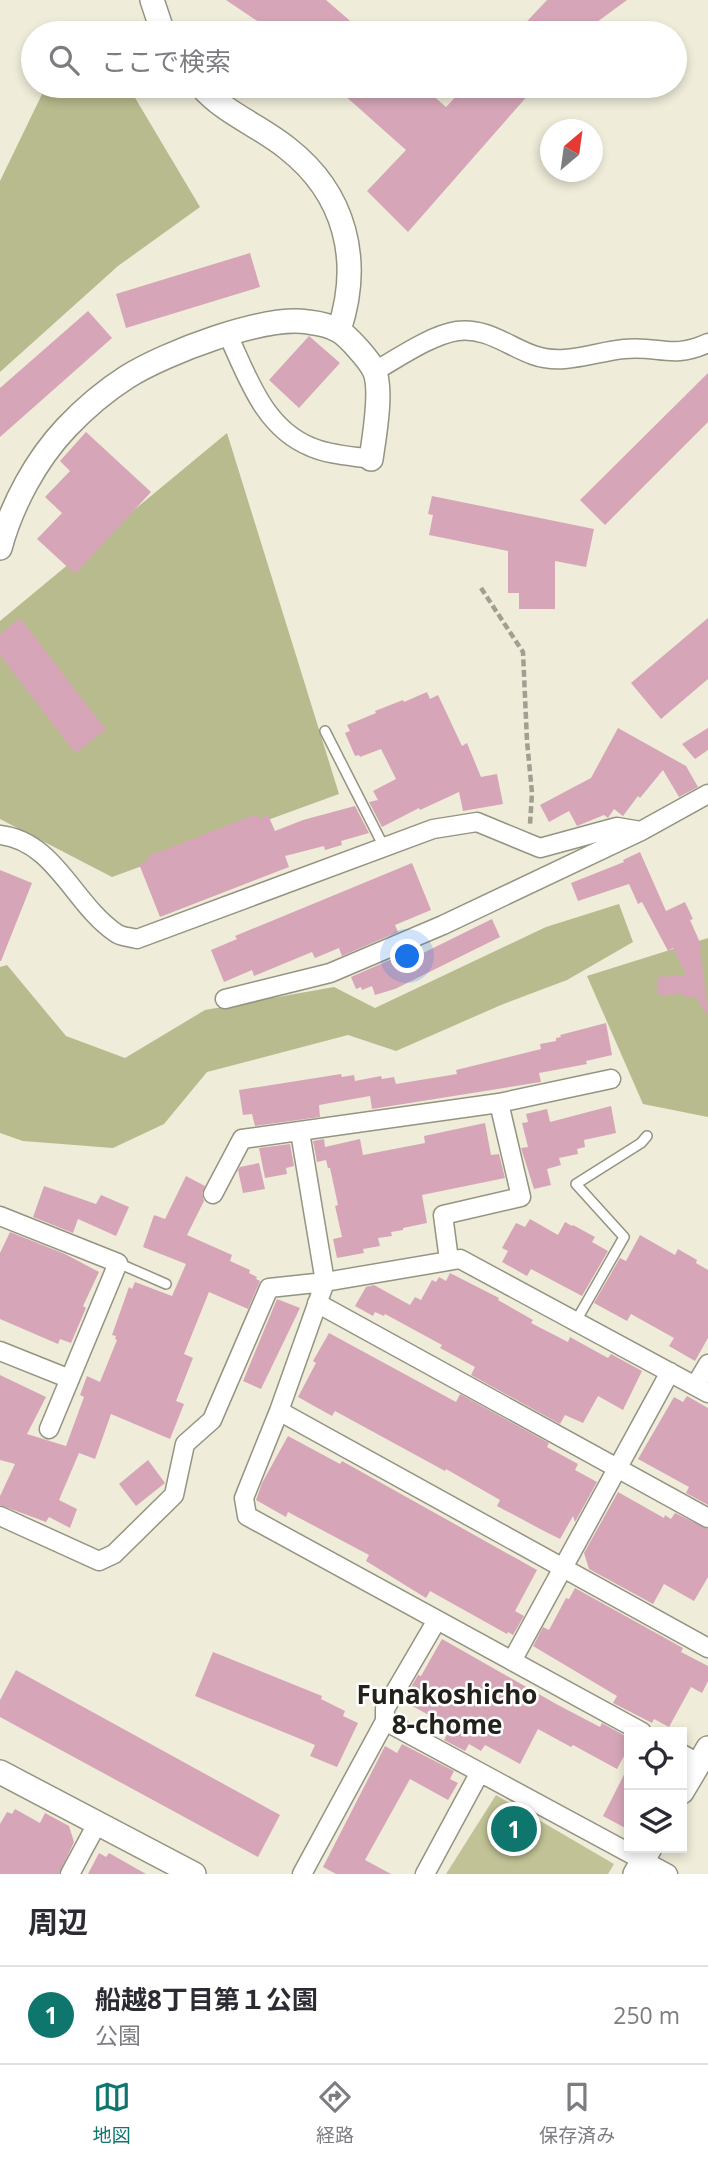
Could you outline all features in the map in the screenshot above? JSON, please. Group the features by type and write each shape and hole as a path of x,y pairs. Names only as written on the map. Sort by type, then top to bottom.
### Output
{"street":[{"path":"152,0 159,21"},
{"path":"212,98 286,147 312,170 331,197 344,228 349,258 348,295 338,330"},
{"path":"0,548 18,499 39,463 65,429 96,400 158,360 228,335 282,322 308,322 338,330 375,371 378,410 371,460 311,447 278,426 256,397 228,335"},
{"path":"375,371 442,334 459,331 481,332 533,355 556,360 625,349 675,353 708,343"},
{"path":"225,999 330,973 443,925 641,831 708,794"},
{"path":"0,835 14,837 39,850 93,912 117,935 137,939 433,829 477,822 540,848 617,827 641,831"},
{"path":"213,1195 242,1139 499,1103 611,1079"},
{"path":"449,1260 443,1215 521,1196 499,1103"},
{"path":"300,1132 325,1282 279,1411 244,1498 247,1516 633,1727"},
{"path":"0,1216 118,1263 49,1430"},
{"path":"0,1516 99,1561 114,1554 174,1495 185,1444 212,1420 269,1288 325,1282 460,1259 702,1389 708,1364"},
{"path":"317,1303 708,1518"},
{"path":"0,1350 69,1379"},
{"path":"512,1661 670,1372"},
{"path":"279,1411 708,1648"},
{"path":"302,1874 385,1721 385,1709 437,1620"},
{"path":"385,1721 668,1874"},
{"path":"683,1790 696,1755"},
{"path":"0,1772 194,1874"},
{"path":"425,1874 480,1774"},
{"path":"70,1874 98,1822"}],"lane":[{"path":"325,731 384,847"},
{"path":"576,1321 624,1237 576,1184 641,1143 647,1136"},
{"path":"118,1263 166,1284"}],"path":[{"path":"481,588 523,652 532,793 528,843"}],"green space":[{"path":"40,98 135,98 200,207 118,266 0,372 0,181"},
{"path":"227,433 339,794 112,877 0,819 0,621"},
{"path":"619,904 633,942 567,980 501,1005 396,1051 348,1035 207,1072 164,1124 113,1148 23,1141 0,1133 0,967 7,965 66,1036 125,1058 205,1010 334,987 375,1008 546,927"},
{"path":"708,938 708,1117 643,1104 587,976"},
{"path":"496,1795 614,1864 608,1874 446,1874"}],"building":[{"path":"226,0 326,0 350,21 257,21"},
{"path":"547,0 627,0 598,21 527,21"},
{"path":"348,98 436,98 446,107 455,98 525,98 408,232 367,191 406,150"},
{"path":"250,253 260,287 126,328 116,294"},
{"path":"88,311 112,338 0,437 0,388"},
{"path":"309,336 340,363 299,408 269,380"},
{"path":"708,373 708,422 605,525 580,500"},
{"path":"86,432 151,492 75,574 37,539 62,513 45,497 70,471 60,461"},
{"path":"432,496 594,529 586,567 555,561 555,609 519,609 519,593 508,593 508,551 429,535 433,515 428,514"},
{"path":"20,618 106,730 75,753 0,655 0,634"},
{"path":"708,618 708,679 661,719 631,683"},
{"path":"427,692 430,699 438,695 462,746 467,743 481,777 497,774 503,804 463,811 459,792 382,827 369,802 378,800 373,791 396,779 381,749 360,757 355,756 345,733 350,731 347,725 376,713 375,711"},
{"path":"618,728 686,766 698,787 679,797 663,770 623,816 614,809 608,818 604,815 577,826 569,811 549,822 540,805 591,778"},
{"path":"708,728 708,750 695,759 682,744"},
{"path":"355,806 369,833 341,841 342,845 325,850 324,846 285,856 289,867 160,917 139,864 149,860 148,856 257,814 259,819 268,815 275,831 303,820"},
{"path":"640,852 666,911 685,902 693,919 690,920 702,947 708,1012 705,1013 696,996 684,998 684,994 658,995 657,977 686,975 673,948 668,951 642,902 638,904 629,884 578,901 571,883 624,862 623,860"},
{"path":"412,863 431,910 395,925 398,932 342,956 339,948 315,958 312,952 254,976 252,970 224,982 211,950 237,939 235,936"},
{"path":"0,870 32,883 1,961 0,961"},
{"path":"492,919 500,937 395,989 375,995 372,986 356,989 351,977 408,952 411,959"},
{"path":"606,1023 612,1055 586,1061 587,1064 539,1073 541,1082 372,1109 370,1096 319,1105 320,1117 255,1126 252,1114 243,1115 239,1090 341,1074 342,1077 354,1075 355,1081 381,1076 382,1079 394,1077 396,1084 457,1074 456,1070 541,1049 540,1044 556,1041 560,1035"},
{"path":"611,1106 616,1133 584,1140 585,1147 577,1149 578,1154 559,1158 561,1165 547,1169 551,1185 534,1189 521,1148 528,1147 522,1123 528,1122 526,1114 547,1109 550,1122"},
{"path":"485,1123 491,1155 499,1154 505,1178 422,1195 427,1223 403,1228 391,1232 392,1236 378,1238 380,1246 363,1249 364,1253 337,1258 333,1239 342,1237 335,1206 338,1205 330,1168 326,1160 317,1162 313,1141 324,1139 325,1147 360,1139 363,1155 425,1143 424,1136"},
{"path":"290,1144 294,1166 286,1168 287,1174 265,1178 259,1148"},
{"path":"259,1163 265,1189 243,1193 238,1170 240,1167"},
{"path":"186,1176 205,1186 202,1194 204,1201 187,1235 232,1255 230,1261 250,1270 249,1273 257,1277 260,1281 248,1309 209,1292 184,1354 193,1358 176,1401 184,1404 170,1439 111,1414 95,1459 79,1453 59,1500 77,1509 70,1528 49,1517 46,1522 0,1505 0,1496 15,1464 0,1460 0,1375 46,1397 27,1434 66,1446 84,1397 80,1395 87,1376 100,1382 117,1340 116,1336 112,1335 129,1287 132,1289 135,1282 172,1296 186,1264 143,1247 154,1215 165,1219"},
{"path":"44,1186 96,1204 101,1195 129,1207 116,1236 78,1219 73,1233 33,1217"},
{"path":"530,1219 558,1235 565,1222 573,1225 595,1237 592,1242 608,1251 582,1296 531,1269 527,1276 502,1262 508,1251 502,1248 516,1223 525,1227"},
{"path":"10,1232 65,1254 99,1272 83,1306 86,1308 71,1343 60,1339 58,1344 0,1319 0,1253"},
{"path":"640,1235 675,1255 678,1249 708,1270 708,1338 695,1361 669,1346 674,1338 631,1314 627,1321 594,1303 620,1258 626,1261"},
{"path":"450,1273 499,1298 498,1300 533,1320 531,1323 568,1342 570,1337 608,1358 611,1354 642,1371 623,1410 598,1396 583,1423 565,1415 560,1424 471,1375 475,1367 440,1348 442,1345 385,1314 384,1316 375,1312 373,1316 355,1306 366,1287 374,1285 410,1305 415,1297 421,1300 432,1280 436,1282 439,1277 446,1281"},
{"path":"277,1299 300,1308 261,1389 243,1381"},
{"path":"329,1333 456,1402 460,1394 549,1443 547,1447 578,1464 575,1470 597,1482 575,1522 573,1516 560,1539 497,1506 500,1500 446,1469 445,1471 335,1411 332,1416 298,1397 316,1363 313,1361"},
{"path":"687,1396 708,1408 708,1505 686,1493 689,1487 638,1459 674,1397 683,1402"},
{"path":"288,1436 340,1464 342,1461 537,1570 515,1611 524,1616 513,1635 430,1591 426,1598 366,1561 369,1555 288,1512 286,1517 256,1500 262,1483"},
{"path":"148,1460 165,1483 136,1506 119,1484"},
{"path":"618,1492 664,1518 665,1515 671,1519 675,1513 708,1529 708,1577 694,1601 664,1584 653,1604 589,1569 584,1553"},
{"path":"575,1588 683,1648 681,1652 708,1666 708,1681 702,1693 691,1687 669,1727 654,1719 652,1723 613,1703 617,1696 533,1646 543,1627 549,1630 566,1598 569,1599"},
{"path":"442,1639 558,1705 600,1727 602,1723 624,1735 624,1756 617,1769 538,1729 520,1764 485,1745 481,1751 469,1744 465,1751 444,1740 451,1727 403,1701 418,1675 421,1676"},
{"path":"213,1652 322,1696 321,1699 345,1711 343,1716 358,1723 337,1767 310,1756 315,1745 195,1696"},
{"path":"16,1670 280,1815 258,1857 0,1717 0,1700"},
{"path":"402,1744 454,1771 450,1779 458,1783 448,1800 410,1779 365,1860 391,1874 336,1874 323,1867 385,1746 397,1753"},
{"path":"624,1775 624,1827 603,1816"},
{"path":"15,1809 40,1823 45,1813 69,1826 74,1842 59,1874 0,1874 0,1824 7,1812 12,1814"},
{"path":"99,1853 106,1857 109,1853 146,1874 88,1874"}],"place":[{"name":"船越8丁目第１公園","path":"514,1829"}],"district":[{"name":"Funakoshicho 8-chome","path":"447,1709"}]}
